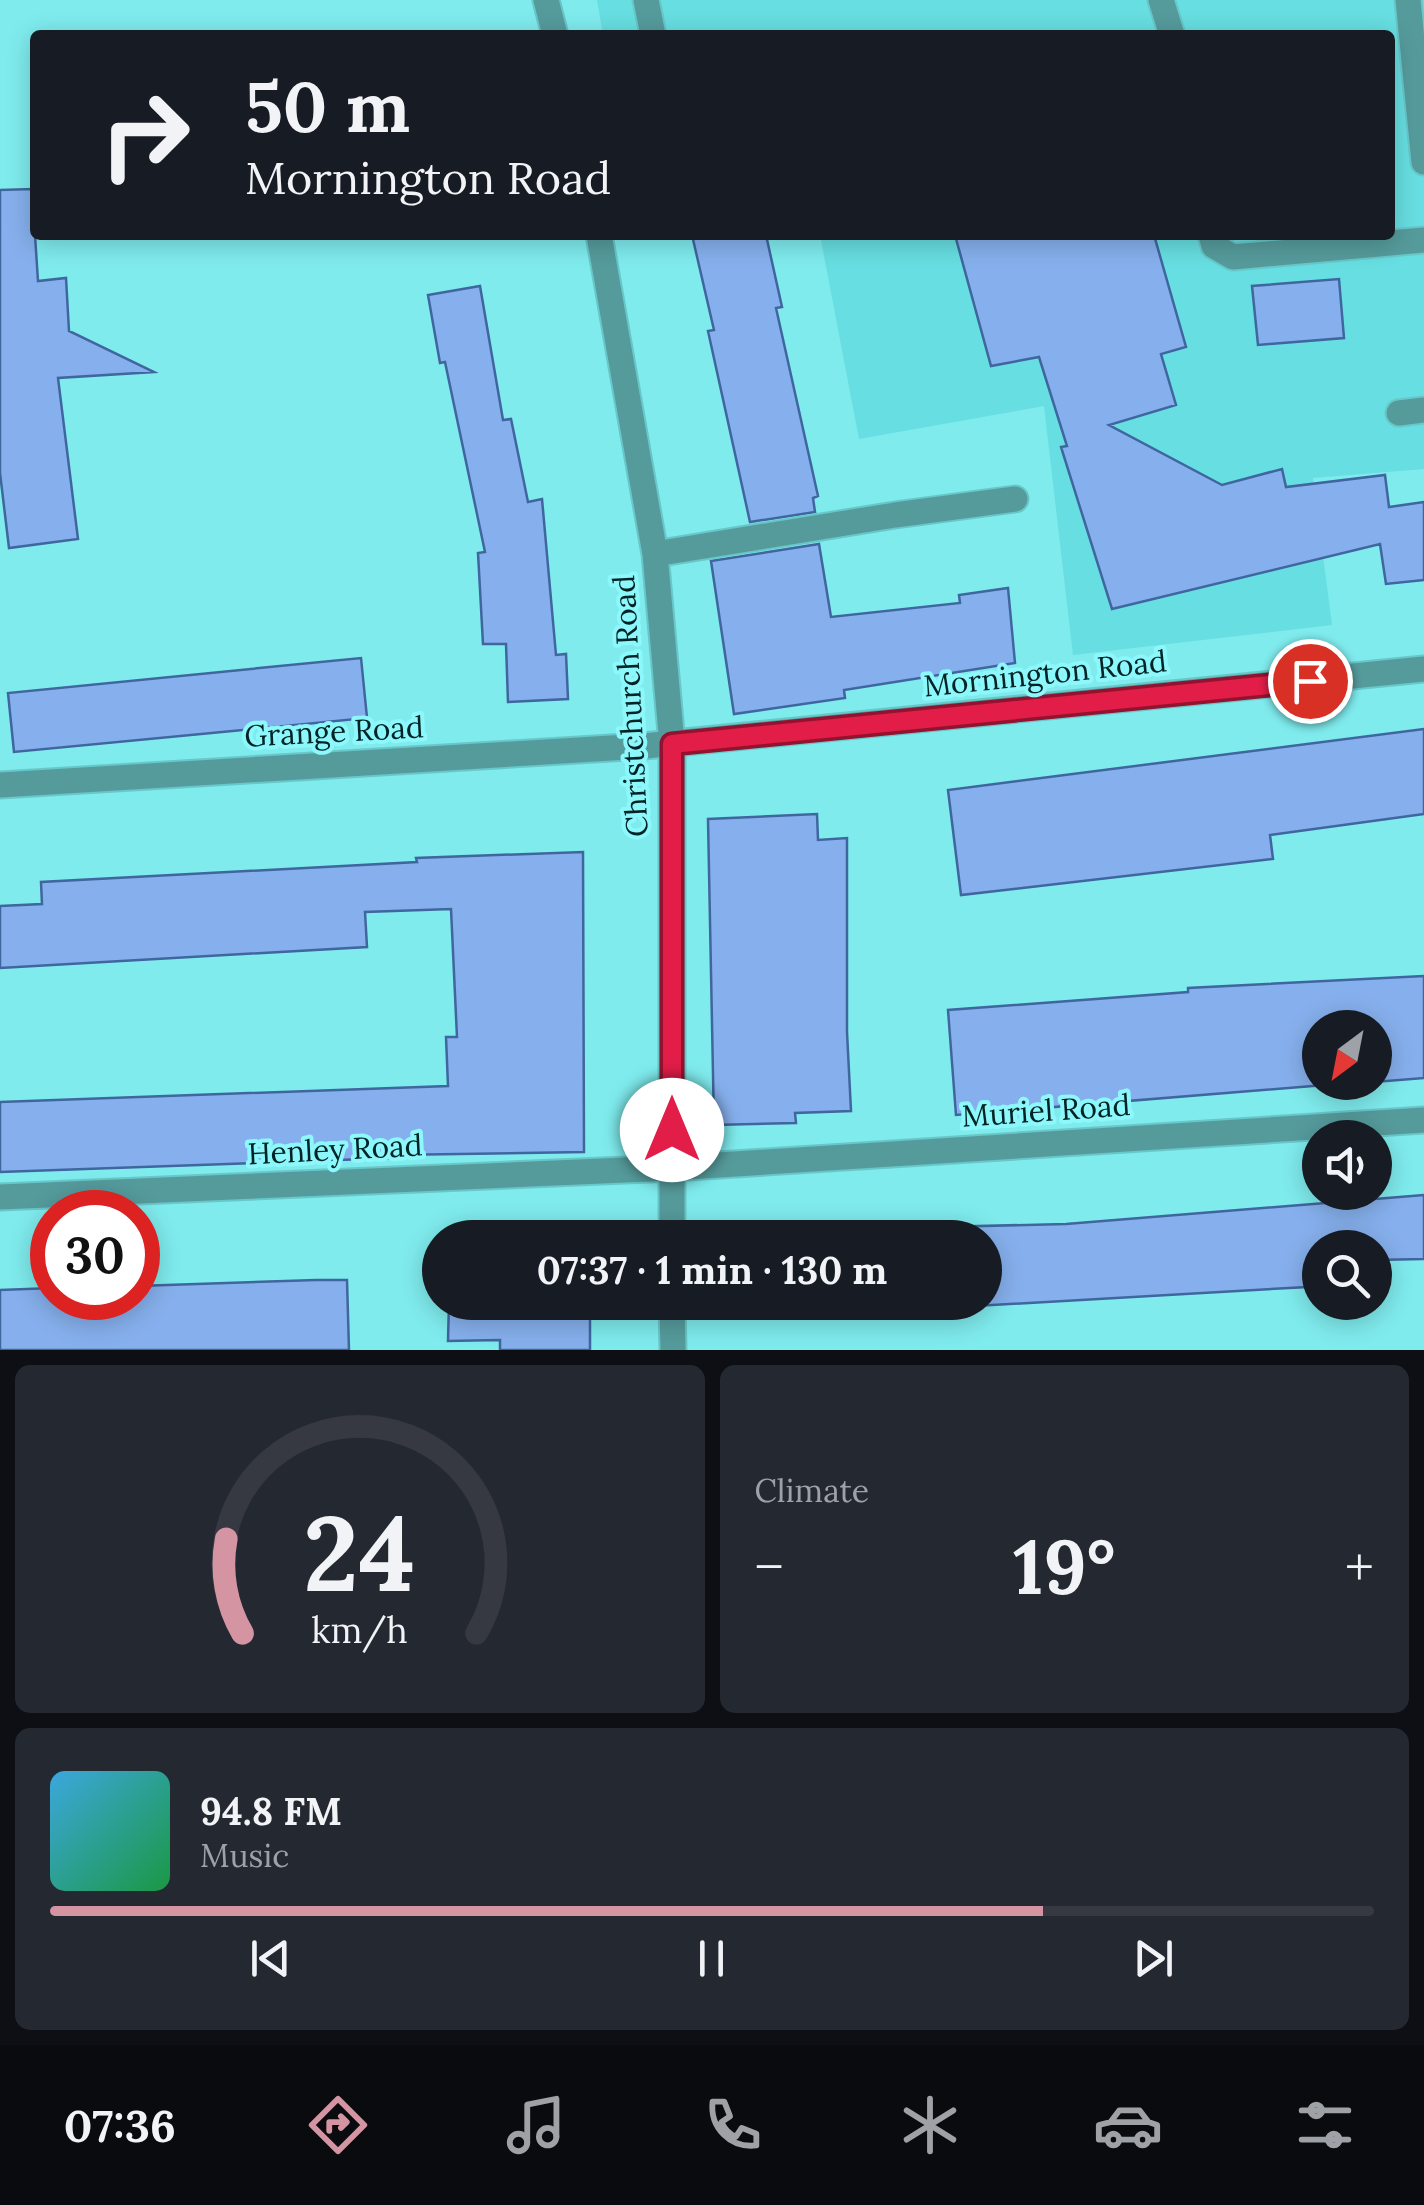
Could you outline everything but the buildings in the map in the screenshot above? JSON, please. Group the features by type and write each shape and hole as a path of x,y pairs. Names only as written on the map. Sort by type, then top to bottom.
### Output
{"street":[{"path":"546,0 554,30"},
{"path":"646,0 652,30"},
{"path":"1161,0 1170,30"},
{"path":"1408,0 1424,162"},
{"name":"Christchurch Road","path":"600,240 654,554 672,744 672,1220"},
{"path":"1212,240 1214,246 1232,257 1424,240"},
{"path":"654,554 1015,499"},
{"name":"Mornington Road","path":"672,744 1424,670"},
{"name":"Grange Road","path":"0,785 672,744"},
{"name":"Muriel Road","path":"672,1168 1424,1120"},
{"name":"Henley Road","path":"0,1197 672,1168"},
{"path":"672,1320 672,1350"}],"shaded area":[{"path":"597,0 1424,0 1424,469 1313,478 1332,625 1073,655 1044,406 859,439 821,240 1395,240 1395,30 602,30"}],"route":[{"path":"672,1130 672,744 1310,681"}]}
